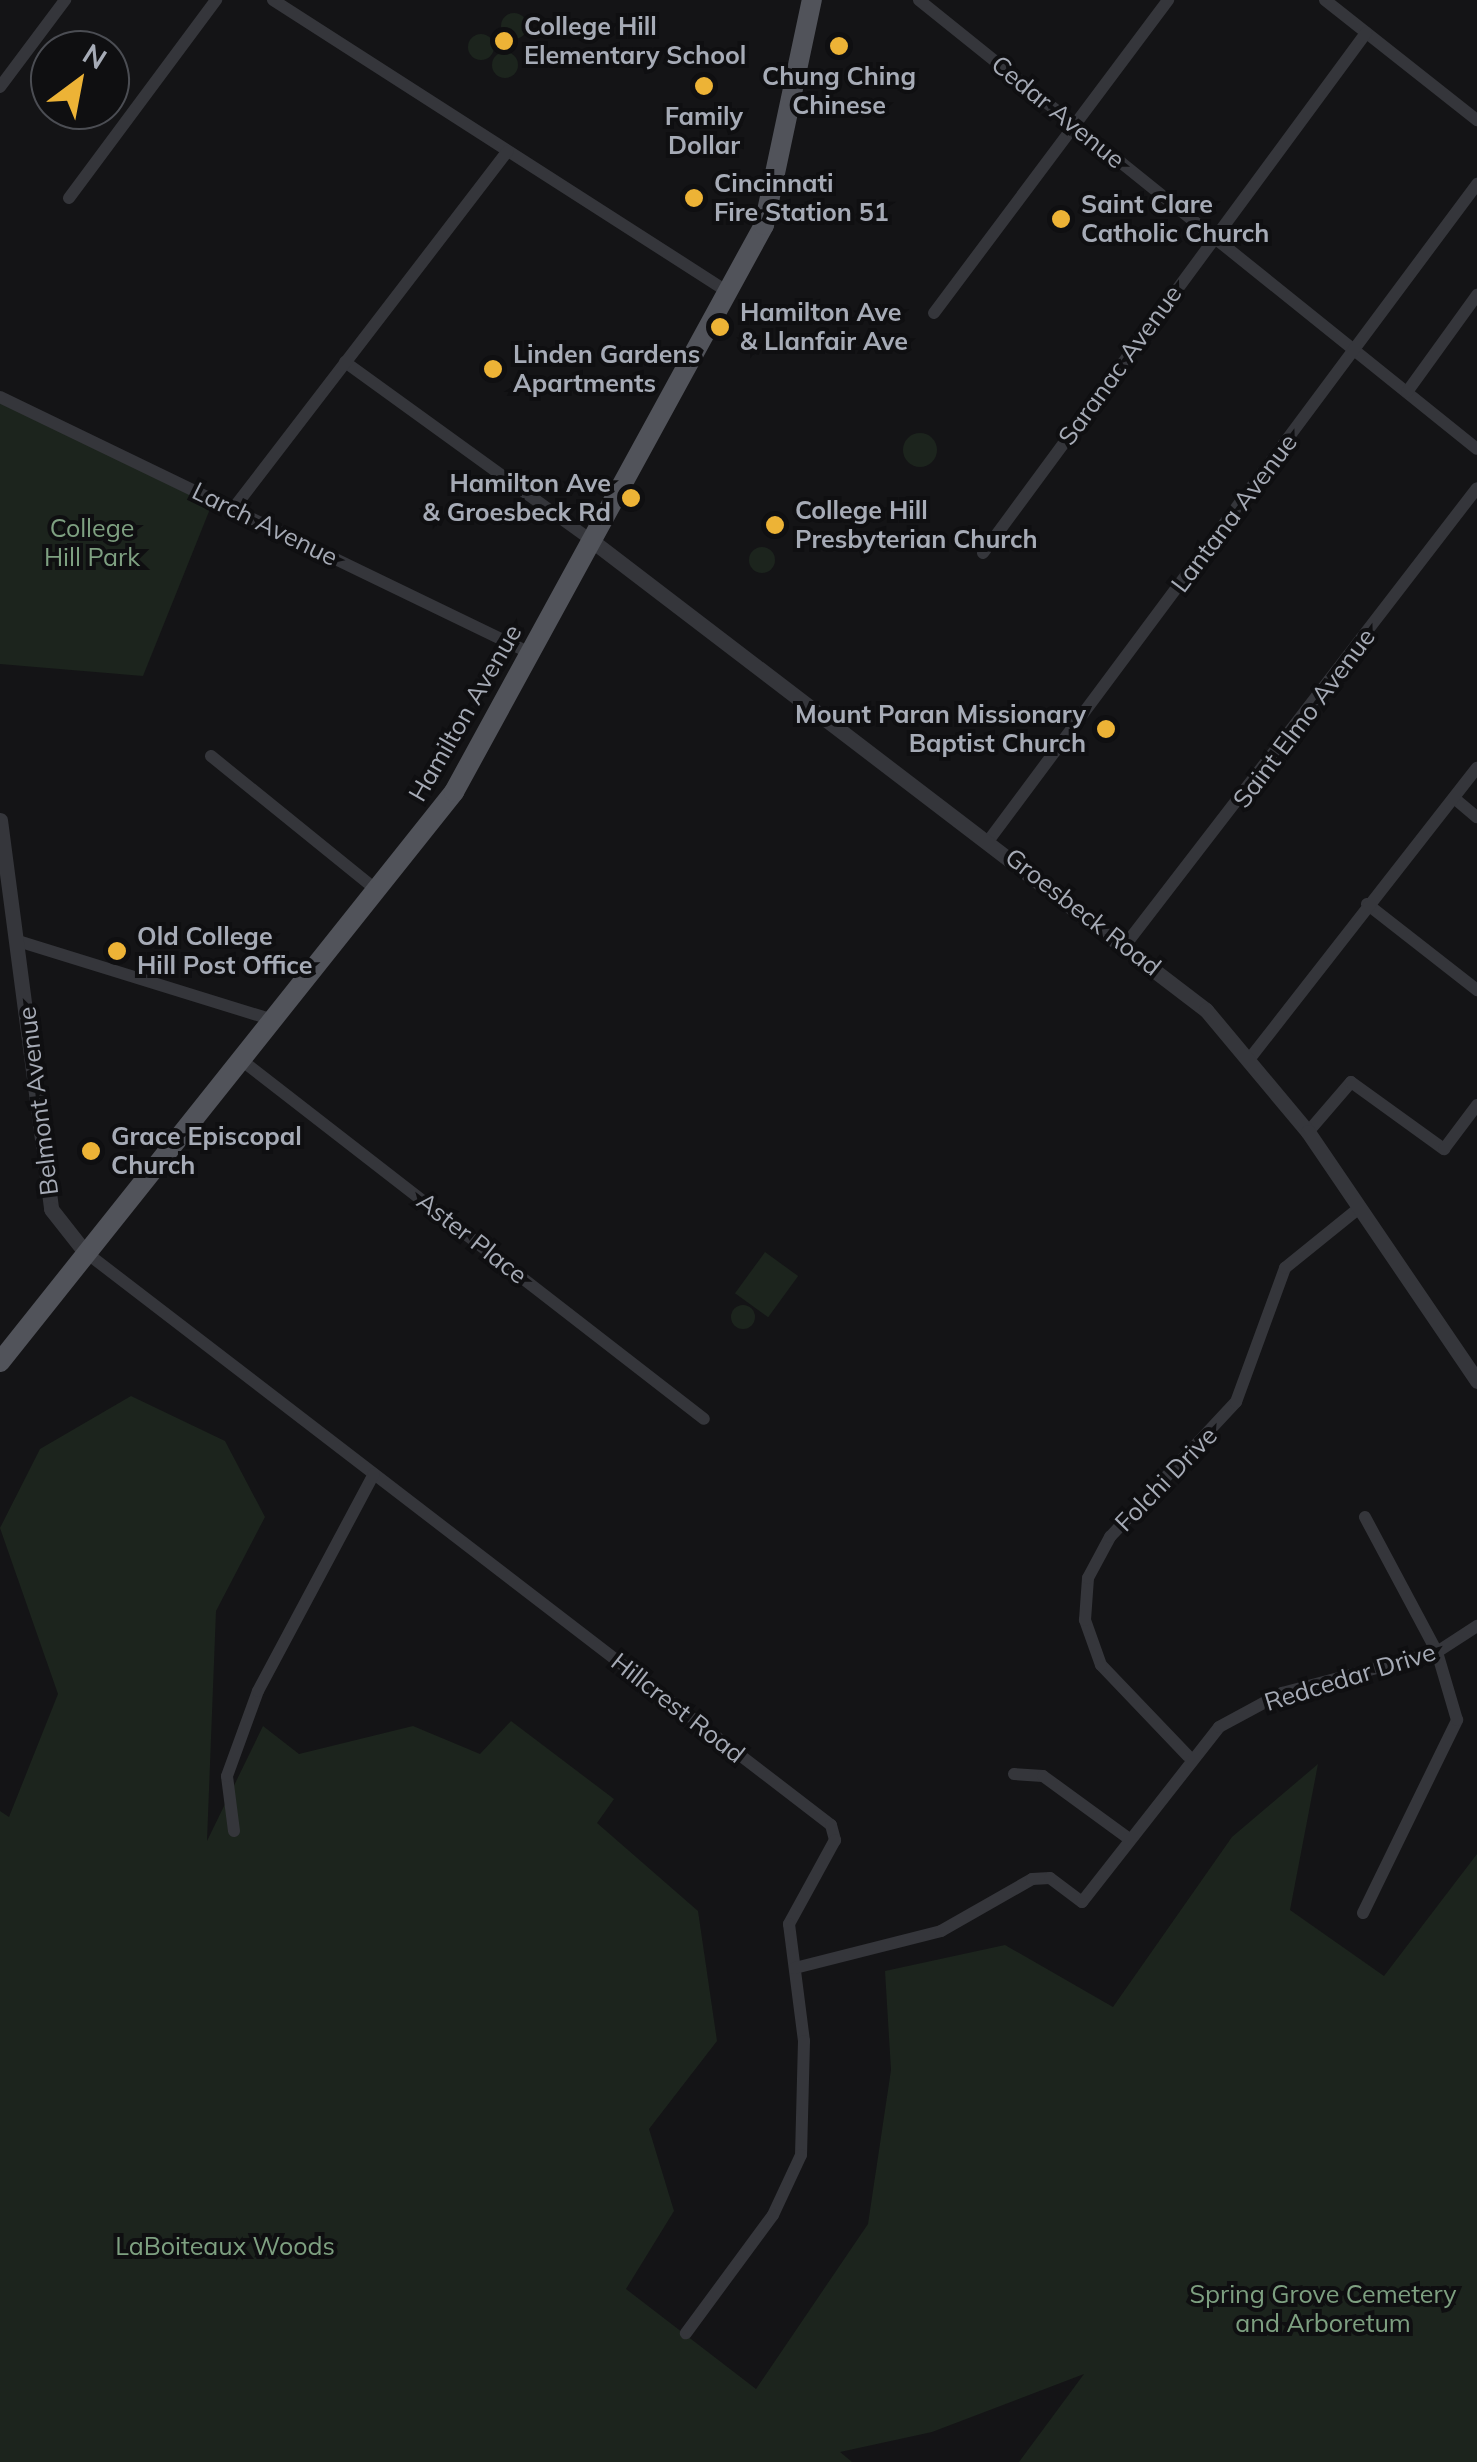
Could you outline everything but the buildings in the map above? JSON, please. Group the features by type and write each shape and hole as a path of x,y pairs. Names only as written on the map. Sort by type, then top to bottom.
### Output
{"main road":[{"name":"Hamilton Avenue","path":"2,1356 373,888 454,792 728,292 778,181 812,0"}],"street":[{"path":"0,87 65,0"},
{"path":"69,198 216,0"},
{"path":"274,0 728,292"},
{"name":"Cedar Avenue","path":"919,0 1477,449"},
{"path":"934,313 1168,0"},
{"path":"1325,0 1477,120"},
{"name":"Saranac Avenue","path":"983,553 1366,34"},
{"path":"233,508 508,152"},
{"name":"Lantana Avenue","path":"989,840 1477,184"},
{"path":"1407,392 1477,296"},
{"path":"345,362 591,540"},
{"name":"Larch Avenue","path":"0,397 530,653"},
{"name":"Saint Elmo Avenue","path":"1126,944 1477,488"},
{"name":"Groesbeck Road","path":"591,540 1126,944 1251,1057 1308,1132 1477,1381"},
{"path":"211,756 373,888"},
{"path":"1251,1057 1366,904 1477,768"},
{"path":"1454,798 1477,817"},
{"name":"Belmont Avenue","path":"0,820 51,1209 84,1251"},
{"path":"1366,904 1477,990"},
{"path":"18,941 270,1020"},
{"name":"Aster Place","path":"240,1059 704,1418"},
{"path":"1308,1132 1340,1086 1357,1082 1444,1150 1477,1105"},
{"name":"Folchi Drive","path":"1188,1756 1101,1665 1085,1620 1088,1578 1110,1536 1236,1402 1285,1268 1358,1208"},
{"name":"Hillcrest Road","path":"84,1251 831,1826 835,1840 788,1924 795,1968 801,2156 773,2215 686,2333"},
{"path":"234,1832 227,1776 258,1691 374,1474"},
{"path":"1363,1913 1406,1814 1453,1741 1456,1704 1437,1652 1365,1516"},
{"name":"Redcedar Drive","path":"795,1968 942,1931 1032,1879 1050,1878 1082,1902 1188,1756 1282,1693 1437,1652 1477,1626"},
{"path":"1014,1774 1043,1776 1128,1838"}],"green space":[{"path":"514,13 523,17 527,26 523,35 514,39 505,35 501,26 505,17"},
{"path":"481,34 490,38 494,47 490,56 481,60 472,56 468,47 472,38"},
{"path":"505,52 514,56 518,65 514,74 505,78 496,74 492,65 496,56"},
{"name":"College Hill Park","path":"0,397 214,499 143,676 0,664"},
{"path":"920,433 932,438 937,450 932,462 920,467 908,462 903,450 908,438"},
{"path":"762,547 772,550 772,570 762,573 752,570 749,560 752,550"},
{"path":"765,1252 798,1276 768,1317 735,1293"},
{"path":"743,1305 755,1317 743,1329 731,1317"},
{"path":"131,1396 225,1441 265,1517 216,1611 207,1841 263,1726 299,1754 413,1726 480,1754 511,1721 614,1799 597,1823 698,1911 717,2041 649,2129 674,2211 626,2289 756,2389 868,2224 891,2070 885,1971 1005,1945 1113,2007 1232,1837 1318,1764 1290,1910 1384,1976 1477,1854 1477,2462 1019,2462 1084,2374 932,2432 840,2452 852,2462 0,2462 0,1811 9,1817 58,1694 0,1528 40,1449"}],"place":[{"name":"College Hill Elementary School","path":"504,41"},
{"name":"Chung Ching Chinese","path":"839,46"},
{"name":"Family Dollar","path":"704,86"},
{"name":"Cincinnati Fire Station 51","path":"694,198"},
{"name":"Saint Clare Catholic Church","path":"1061,219"},
{"name":"Hamilton Ave & Llanfair Ave","path":"720,327"},
{"name":"Linden Gardens Apartments","path":"493,369"},
{"name":"Hamilton Ave & Groesbeck Rd","path":"631,498"},
{"name":"College Hill Presbyterian Church","path":"775,525"},
{"name":"Mount Paran Missionary Baptist Church","path":"1106,729"},
{"name":"Old College Hill Post Office","path":"117,951"},
{"name":"Grace Episcopal Church","path":"91,1151"}],"park label":[{"name":"LaBoiteaux Woods","path":"225,2246"},
{"name":"Spring Grove Cemetery and Arboretum","path":"1323,2310"}]}
